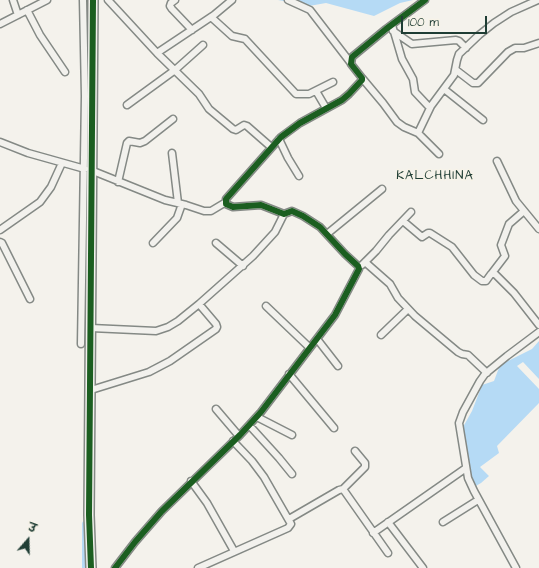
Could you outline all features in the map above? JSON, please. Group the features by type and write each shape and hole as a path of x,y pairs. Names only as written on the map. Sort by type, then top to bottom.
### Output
{"street":[{"path":"13,0 18,15"},
{"path":"0,24 47,0"},
{"path":"83,0 89,170 91,328 91,568"},
{"path":"81,344 83,273 82,244 89,170 93,0"},
{"path":"108,0 157,53 199,94 209,109 236,130 242,126 247,126 271,147"},
{"path":"175,0 170,6 192,30"},
{"path":"157,53 211,17 232,0"},
{"path":"288,0 310,10 397,122 418,133 440,154"},
{"path":"350,62 354,56 393,28 425,0"},
{"path":"418,133 430,108 454,75 457,57 494,23 511,12 538,0"},
{"path":"27,10 40,35 65,72"},
{"path":"211,17 232,36 245,39 294,93 304,95 316,91 332,82"},
{"path":"393,28 412,44 456,40 466,48"},
{"path":"393,28 404,64 413,79 414,92 430,108"},
{"path":"456,70 473,83 478,83 508,52 515,48 524,48 539,42"},
{"path":"127,105 175,70 203,46"},
{"path":"0,142 28,153 89,170 165,200 208,212 226,202 228,196 271,147 279,140 300,123 345,98 362,78"},
{"path":"444,89 482,120"},
{"path":"316,91 326,108"},
{"path":"118,182 127,143 130,141 145,141 173,119"},
{"path":"279,140 299,176"},
{"path":"153,243 175,221 179,214 180,204 172,153"},
{"path":"497,161 512,194 539,229"},
{"path":"0,230 40,202 51,187 62,163"},
{"path":"327,234 382,189"},
{"path":"226,202 229,206 233,207 261,205 284,214"},
{"path":"91,328 151,331 162,330 178,321 243,266 275,232 284,214 290,211 320,227 359,268"},
{"path":"403,221 423,237 430,233 452,247 474,275 486,282 505,256 501,245 509,224 524,211"},
{"path":"114,568 162,511 257,417 335,314 359,272 359,268 412,212"},
{"path":"0,242 2,243 30,299"},
{"path":"216,243 243,266"},
{"path":"365,262 390,284 398,298 408,309 458,352 468,354 487,373"},
{"path":"492,274 495,274 506,284 539,325"},
{"path":"91,390 149,372 170,361 216,329 216,324 199,304"},
{"path":"266,306 310,348"},
{"path":"381,335 408,309"},
{"path":"516,568 478,500 468,478 459,429 460,417 480,381 487,373 539,332"},
{"path":"317,339 338,366"},
{"path":"289,374 334,428"},
{"path":"216,409 239,436"},
{"path":"257,417 292,435"},
{"path":"249,425 292,474"},
{"path":"198,568 288,528 291,524 264,477 252,461 233,441"},
{"path":"289,519 343,489 365,467 364,463 355,451"},
{"path":"374,533 466,468"},
{"path":"191,481 207,503 234,551"},
{"path":"343,489 388,553"},
{"path":"443,522 478,500"},
{"path":"388,522 423,568"}],"water":[{"path":"278,0 413,0 400,3 374,16 326,3 309,6"},
{"path":"539,341 539,379 523,362 517,366 539,389 539,403 497,446 499,453 480,467 489,476 474,487 470,479 463,427 472,411 482,385 494,381 500,365 532,349"}],"waterway":[{"path":"87,80 88,0"},
{"path":"87,144 87,248"},
{"path":"85,524 85,568"}],"cycle path":[{"path":"91,568 89,515 93,0"},
{"path":"115,568 162,511 240,435 261,412 335,315 359,269 358,266 320,227 303,216 292,211 284,214 261,205 233,207 226,204 226,199 281,137 300,123 342,100 349,94 362,80 351,64 352,57 425,0"}],"district":[{"name":"KALCHHINA","path":"435,176"}]}
